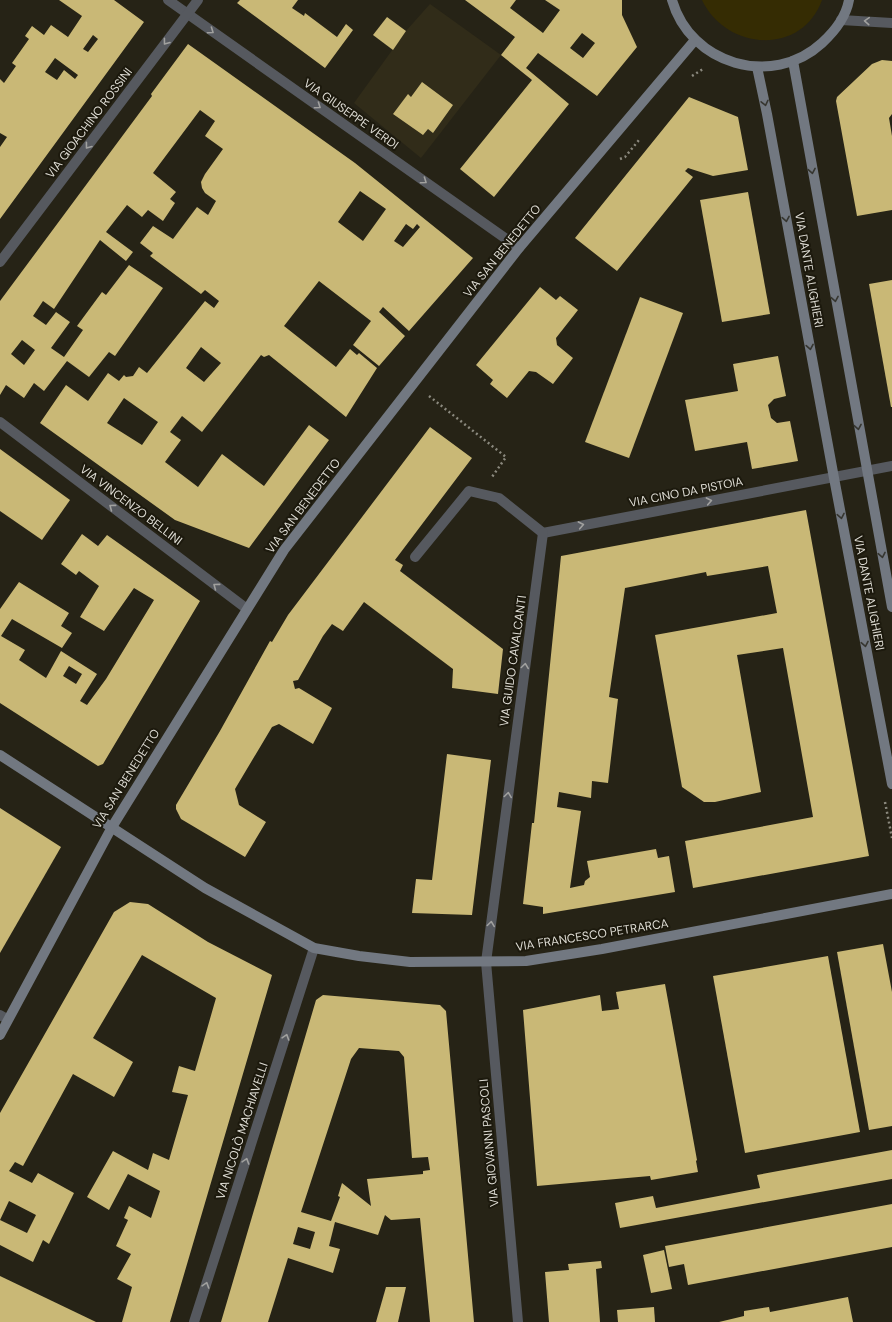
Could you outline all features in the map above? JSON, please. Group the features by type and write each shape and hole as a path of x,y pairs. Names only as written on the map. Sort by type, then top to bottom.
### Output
{"street":[{"name":"VIA GIUSEPPE VERDI","path":"168,0 519,248"},
{"name":"VIA GIOACHINO ROSSINI","path":"0,262 198,0"},
{"path":"672,0 683,26 704,49 727,61 757,67 781,65 793,61 818,47 831,34 841,20 849,0"},
{"path":"841,20 892,23"},
{"name":"VIA SAN BENEDETTO","path":"0,1035 4,1017 112,826 284,550 519,248 695,40"},
{"name":"VIA DANTE ALIGHIERI","path":"793,61 892,607"},
{"name":"VIA DANTE ALIGHIERI","path":"757,67 892,784"},
{"name":"VIA VINCENZO BELLINI","path":"0,422 247,609"},
{"path":"834,478 866,470 892,466"},
{"name":"VIA CINO DA PISTOIA","path":"543,533 834,478"},
{"path":"415,557 469,491 499,498 543,533"},
{"name":"VIA GUIDO CAVALCANTI","path":"486,962 543,533"},
{"name":"VIA FRANCESCO PETRARCA","path":"0,755 112,826 205,888 314,948 410,962 526,961 602,949 892,894"},
{"name":"VIA NICOLÒ MACHIAVELLI","path":"194,1322 314,948"},
{"name":"VIA GIOVANNI PASCOLI","path":"486,962 518,1322"}],"path":[{"path":"414,384 506,457 479,494"}],"shaded area":[{"path":"702,0 822,0 812,18 798,31 782,38 764,40 745,37 728,29 713,17"},
{"path":"430,4 501,55 421,158 354,103 406,31"}],"building":[{"path":"59,0 114,0 144,22 0,219 0,147 7,137 0,133 0,79 4,83 16,66 12,63 29,39 25,36 32,26 44,35 51,25 68,37 82,16","holes":["93,35 98,39 88,52 83,49","55,58 78,75 75,79 64,70 57,80 45,72"]},
{"path":"240,0 298,0 292,8 304,16 305,13 337,37 346,24 353,30 325,68 237,3"},
{"path":"465,0 516,0 510,8 543,33 560,10 545,0 622,0 622,15 637,47 597,96 538,53 526,68 569,104 494,197 460,169 532,80 501,55 515,37","holes":["582,33 595,43 583,58 570,48"]},
{"path":"387,17 406,31 393,50 373,35"},
{"path":"188,44 355,163 473,258 409,331 383,307 379,312 405,336 379,366 353,345 371,321 319,281 284,326 336,367 350,349 357,355 359,353 377,368 346,417 269,355 264,357 261,355 202,432 182,416 170,432 181,440 165,462 198,487 222,454 264,486 309,425 329,440 249,548 175,520 40,423 66,385 88,401 108,373 119,381 124,375 126,377 133,376 139,367 147,373 205,301 214,308 219,301 205,290 201,294 150,256 153,253 140,243 153,226 173,239 197,207 208,215 216,201 205,193 201,182 223,149 205,136 215,121 200,110 153,173 176,192 170,199 175,203 163,221 148,210 142,217 127,205 106,232 133,252 126,261 100,240 54,309 43,301 33,316 46,325 56,312 70,322 51,348 64,357 83,330 77,326 102,292 106,295 129,265 163,288 115,356 109,352 89,377 67,361 44,391 34,383 24,398 6,385 0,395 0,301 152,96 151,94","holes":["360,191 386,209 363,241 338,222","406,224 413,229 417,224 420,227 403,247 394,241","22,340 35,350 24,365 11,354","201,347 221,363 204,382 186,368","124,398 158,422 142,445 107,423"]},
{"path":"882,60 892,61 892,114 889,118 892,136 892,210 857,216 836,101 837,97 872,64"},
{"path":"422,82 453,105 433,133 428,129 423,135 393,114 408,94 411,97"},
{"path":"689,97 738,117 748,170 713,176 688,168 685,171 693,177 617,271 575,238"},
{"path":"748,192 770,314 722,322 700,200"},
{"path":"892,280 892,407 891,407 869,284"},
{"path":"540,287 556,300 560,296 578,310 556,338 557,345 573,358 553,384 536,372 529,371 507,398 490,384 493,380 476,365"},
{"path":"640,297 683,313 629,458 585,442"},
{"path":"778,356 786,396 774,399 768,405 771,418 777,423 790,421 798,461 752,469 747,442 695,451 685,400 738,391 733,364"},
{"path":"430,427 472,458 395,560 403,565 400,571 503,649 498,694 452,688 453,669 364,602 343,631 332,624 323,636 298,680 293,681 295,689 299,688 332,708 313,744 279,724 272,727 235,789 239,805 266,822 245,857 181,819 176,809 176,805 220,731 270,641 272,642 288,615"},
{"path":"0,449 70,500 42,540 0,511"},
{"path":"806,510 869,856 693,888 685,841 813,817 783,648 737,655 761,792 715,802 704,802 682,787 655,635 777,613 768,566 707,576 706,572 625,588 609,697 618,699 608,783 592,781 591,798 559,792 557,807 581,811 570,888 584,885 585,881 590,877 587,861 656,849 658,858 669,856 675,892 543,914 543,907 523,904 532,823 534,823 561,556"},
{"path":"82,534 98,546 107,535 200,601 103,764 98,766 0,703 0,609 19,582 69,613 61,626 72,633 62,648 12,619 1,636 25,650 19,660 46,678 61,651 97,674 80,701 87,705 106,679 154,600 134,588 104,631 80,617 99,586 79,571 76,575 61,564","holes":["69,666 82,674 76,684 63,676"]},
{"path":"447,754 491,760 472,915 412,913 416,879 432,880"},
{"path":"0,808 61,847 0,953"},
{"path":"130,902 148,904 208,942 272,975 170,1322 122,1322 132,1287 117,1279 131,1254 116,1246 128,1220 124,1218 129,1206 151,1218 160,1191 128,1174 109,1210 87,1197 113,1151 148,1170 153,1153 169,1160 188,1095 172,1092 179,1066 195,1071 216,998 142,955 93,1038 133,1062 114,1097 73,1074 23,1166 15,1162 9,1171 32,1183 38,1173 74,1193 49,1244 43,1240 33,1262 0,1245 0,1220 0,1113 114,912","holes":["9,1201 36,1215 27,1233 0,1220"]},
{"path":"883,944 892,992 892,1126 869,1130 837,952"},
{"path":"828,956 860,1132 745,1153 713,976"},
{"path":"665,984 698,1172 651,1180 650,1176 537,1186 523,1010 600,995 602,1011 619,1009 616,992"},
{"path":"323,995 440,1005 446,1011 474,1322 430,1322 420,1218 391,1220 385,1215 378,1235 335,1222 329,1246 340,1249 333,1273 288,1258 268,1322 221,1322 316,1000","holes":["359,1048 399,1051 404,1057 412,1158 428,1157 430,1170 423,1171 423,1174 367,1179 371,1206 342,1183 338,1196 340,1197 331,1221 301,1212 351,1059","298,1227 315,1232 310,1249 293,1244"]},
{"path":"892,1150 892,1179 620,1228 615,1203 653,1196 656,1208 760,1188 757,1175"},
{"path":"892,1204 892,1247 688,1285 684,1264 669,1267 665,1246"},
{"path":"664,1250 672,1289 651,1293 643,1255"},
{"path":"601,1261 602,1268 596,1269 600,1322 549,1322 545,1272 569,1270 568,1264"},
{"path":"0,1276 96,1322 0,1322"},
{"path":"386,1287 406,1287 398,1322 376,1322"},
{"path":"848,1297 853,1322 719,1322 744,1316 744,1311 769,1307 770,1312"},
{"path":"654,1307 655,1322 618,1322 617,1310"}]}
